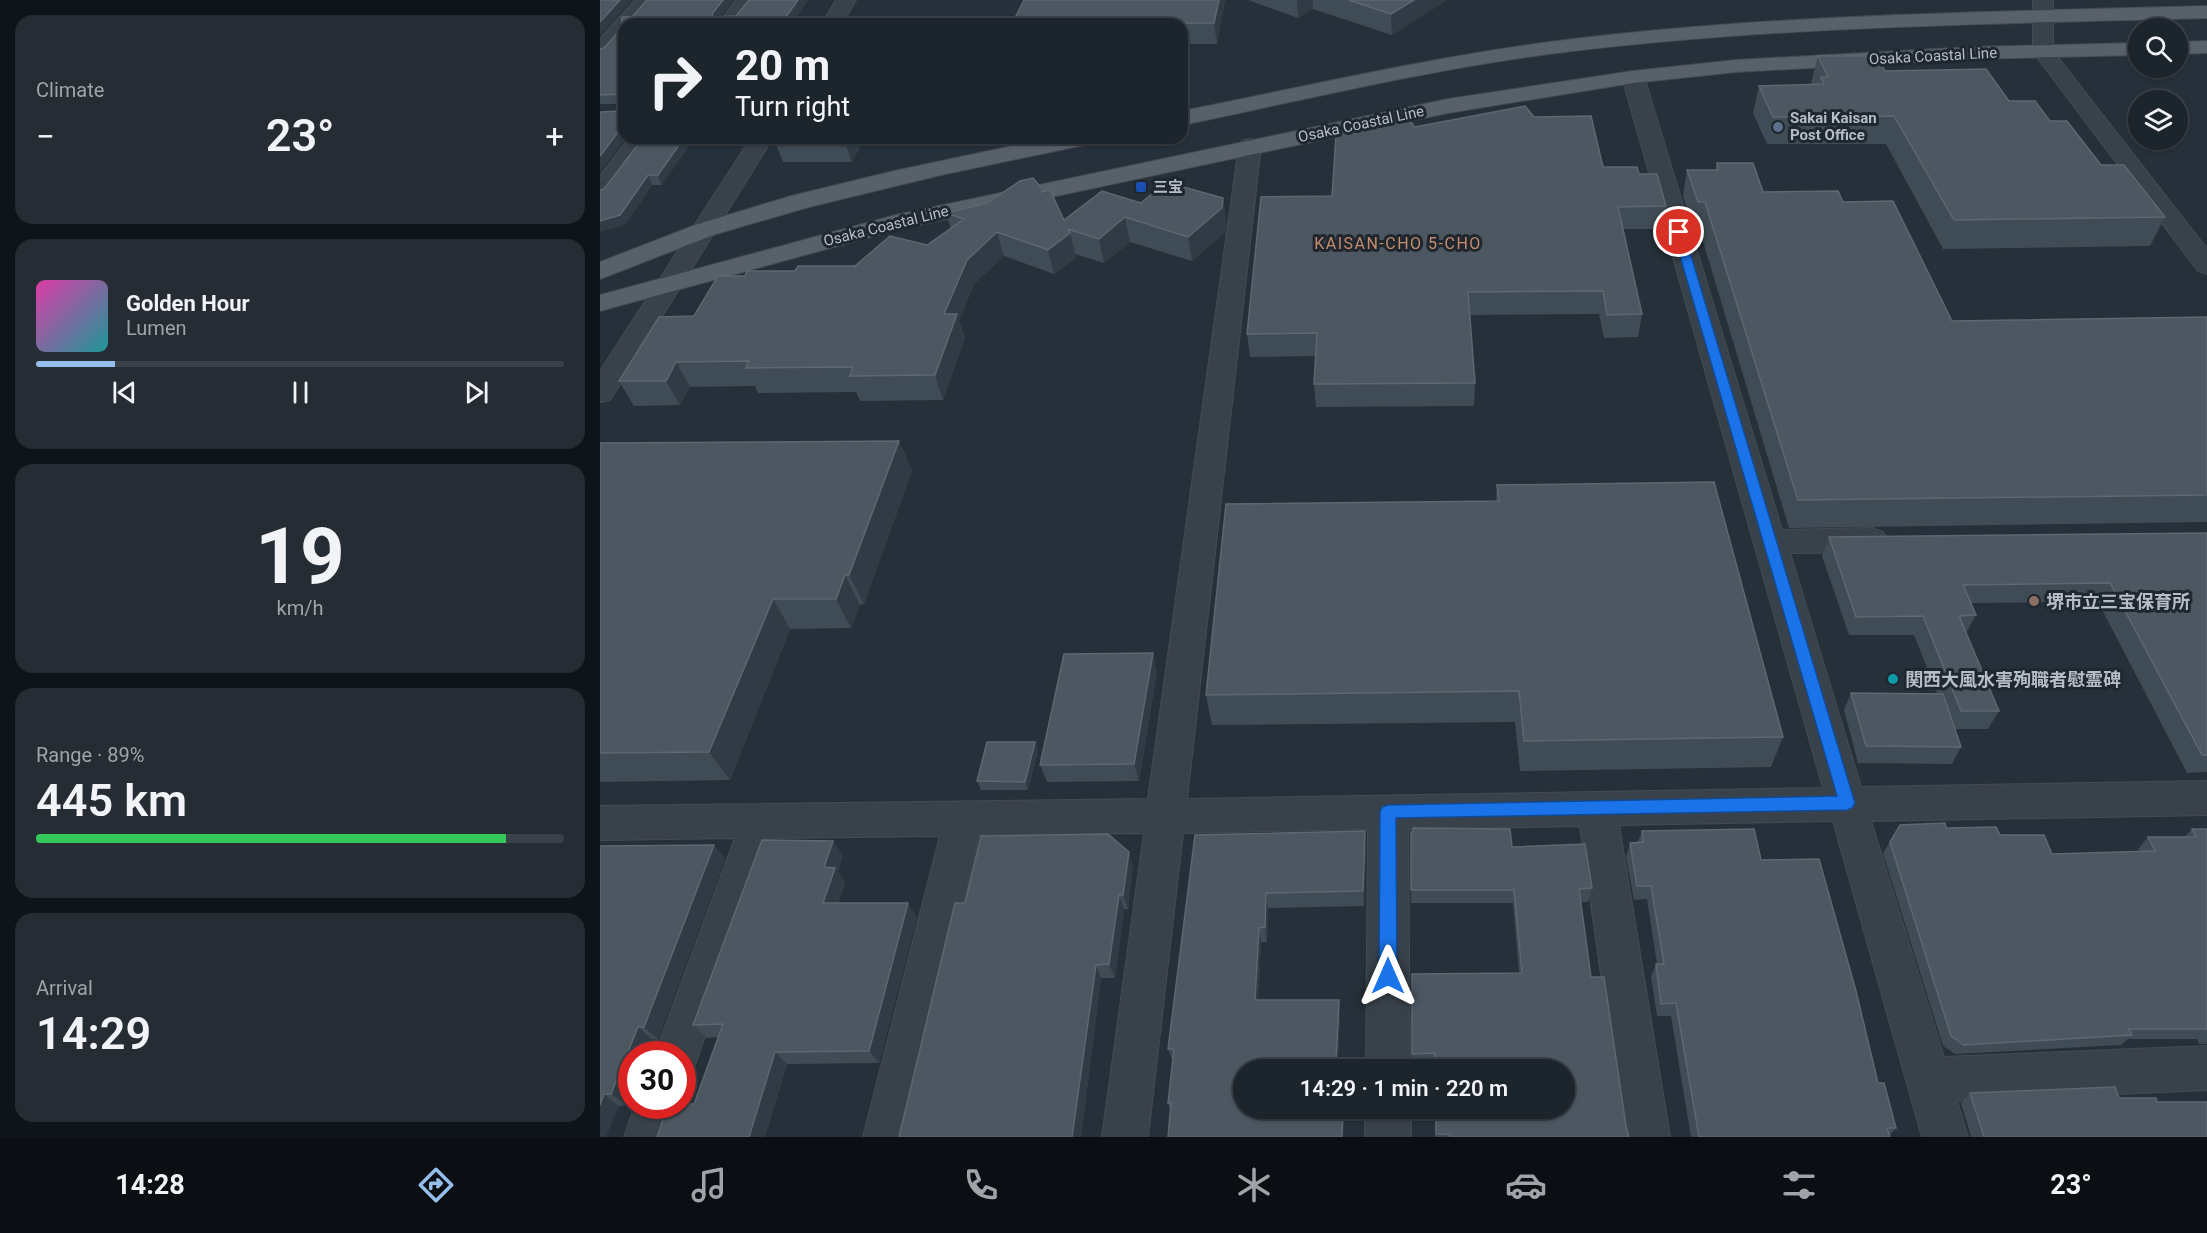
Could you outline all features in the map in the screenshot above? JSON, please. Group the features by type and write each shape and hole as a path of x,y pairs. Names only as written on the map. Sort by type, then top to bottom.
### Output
{"main road":[{"name":"Osaka Coastal Line","path":"1188,117 1422,70 1548,49 1773,26 2043,8 2207,12"},
{"path":"2188,48 2207,47"},
{"name":"Osaka Coastal Line","path":"600,303 896,222 1448,106 1633,77 1736,66 2128,49"},
{"path":"600,251 705,230 907,174 1054,144"},
{"path":"600,271 705,230"}],"street":[{"path":"631,18 646,0"},
{"path":"732,18 746,0"},
{"path":"836,18 846,0"},
{"path":"2020,0 2043,8 2043,52 2207,267"},
{"path":"600,52 618,33"},
{"path":"1633,77 1945,1137"},
{"path":"600,192 636,144"},
{"path":"600,393 758,144"},
{"path":"1125,1137 1250,146"},
{"path":"1770,542 1900,540"},
{"path":"600,823 1167,816 2207,798"},
{"path":"1597,808 1647,1137"},
{"path":"1388,812 1388,1059"},
{"path":"886,1137 964,818"},
{"path":"682,1041 761,821"},
{"path":"1928,1080 2207,1068"},
{"path":"647,1137 653,1119"},
{"path":"1388,1119 1388,1137"}],"building":[{"path":"600,0 620,0 600,22"},
{"path":"647,0 723,0 712,14 713,17 736,16 749,0 798,0 785,18 622,18 632,17"},
{"path":"1024,0 1219,0 1214,23 1188,23 1188,18 1015,18"},
{"path":"1349,0 1414,0 1391,14"},
{"path":"618,32 618,94 600,95 600,49 604,48"},
{"path":"1818,56 1876,56 1885,71 1986,69 2009,101 2035,101 2050,121 2067,121 2101,165 2124,165 2165,217 1954,220 1894,116 1773,117 1759,86 1824,84 1821,77 1828,77"},
{"path":"1525,106 1534,117 1591,116 1603,167 1637,167 1639,174 1657,174 1666,206 1618,207 1642,314 1607,315 1603,291 1468,292 1475,383 1314,384 1317,333 1247,334 1261,197 1332,196 1336,135 1407,118 1415,127"},
{"path":"618,111 618,132 600,156 600,112"},
{"path":"638,144 680,144 658,175 648,175 620,215 600,221 600,190 604,189"},
{"path":"1717,163 1753,163 1763,192 1838,191 1843,202 1893,201 1952,321 2207,317 2207,495 1798,500 1705,202 1698,202 1687,170 1718,170"},
{"path":"1033,178 1043,190 1041,192 1050,190 1064,220 1102,191 1141,203 1166,182 1223,198 1222,208 1188,237 1125,217 1099,239 1068,229 1070,233 1048,250 997,232 967,260 944,314 957,314 935,375 850,376 853,367 746,368 749,361 676,362 666,381 619,381 659,317 694,316 718,276 745,276 747,271 795,271 798,266 855,266 890,236 927,245 964,219 946,213 987,203 1020,181"},
{"path":"899,441 849,575 845,575 836,599 773,599 709,752 600,753 600,443"},
{"path":"1714,482 1783,737 1524,741 1519,691 1206,695 1226,504 1499,501 1497,485"},
{"path":"2207,533 2207,755 2202,755 2110,583 1963,585 1976,615 1959,616 1999,711 1961,711 1923,616 1856,617 1829,537"},
{"path":"1153,653 1134,764 1040,765 1064,654"},
{"path":"1851,693 1943,694 1961,747 1866,746"},
{"path":"987,742 1035,742 1025,782 977,781"},
{"path":"1945,823 1946,828 1996,827 2000,835 2044,835 2052,854 2155,851 2148,837 2196,837 2192,829 2207,829 2207,1029 2129,1029 2132,1035 1964,1045 1951,1036 1890,842 1900,825"},
{"path":"1413,828 1510,829 1512,847 1585,844 1592,888 1579,889 1591,977 1604,977 1629,1137 1450,1137 1450,1134 1436,1134 1436,1119 1575,1119 1575,1059 1435,1059 1435,1053 1412,1054 1412,974 1522,973 1514,890 1411,890 1411,832"},
{"path":"1754,829 1761,860 1819,859 1856,991 1878,1083 1884,1083 1896,1128 1887,1128 1890,1137 1699,1137 1676,1003 1661,1004 1656,964 1664,964 1651,886 1637,886 1630,843 1643,842 1642,831"},
{"path":"1365,831 1363,891 1266,893 1265,927 1259,928 1255,1000 1339,1000 1336,1059 1233,1059 1233,1119 1343,1119 1342,1137 1168,1137 1171,1103 1168,1103 1174,1049 1168,1049 1195,835"},
{"path":"1108,834 1129,852 1123,895 1119,895 1109,964 1096,965 1072,1137 899,1137 955,903 965,903 981,836"},
{"path":"762,840 833,841 824,867 835,868 823,903 908,903 869,1051 775,1052 749,1137 657,1137 663,1119 696,1119 696,1098 723,1024 693,1025"},
{"path":"714,845 644,1027 638,1027 632,1041 618,1041 618,1077 611,1094 604,1094 600,1105 600,846"},
{"path":"2115,1087 2119,1098 2156,1098 2157,1102 2207,1102 2207,1137 1984,1137 1970,1093"}],"place":[{"name":"Sakai Kaisan Post Office","path":"1778,127"},
{"name":"三宝","path":"1141,187"},
{"name":"堺市立三宝保育所","path":"2034,601"},
{"name":"関西大風水害殉職者慰霊碑","path":"1893,679"}],"district":[{"name":"KAISAN-CHO 5-CHO","path":"1398,243"}],"route":[{"path":"1388,976 1388,812 1847,803 1679,232"}]}
